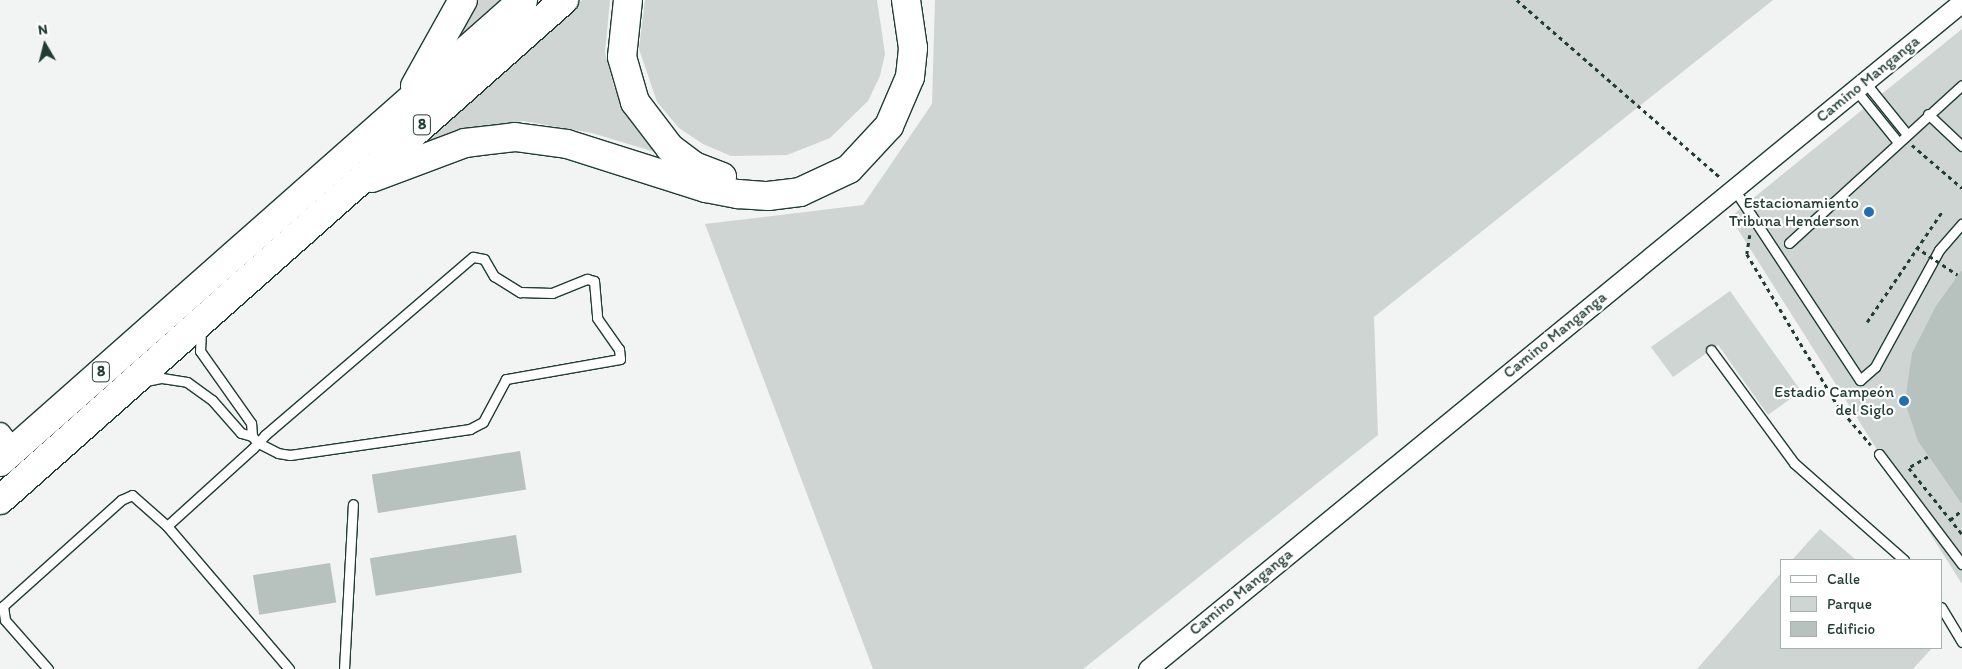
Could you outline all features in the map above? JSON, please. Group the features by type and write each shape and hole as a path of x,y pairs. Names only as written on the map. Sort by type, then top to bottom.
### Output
{"highway":[{"path":"406,102 463,0"},
{"name":"8","path":"5,448 523,0"},
{"name":"8","path":"0,500 564,0"},
{"path":"628,0 622,57 635,102 650,127 694,166 749,183 787,182 824,170 855,150 879,120 895,75 897,47 888,0"},
{"path":"352,186 465,143 515,137 567,144 730,192 768,196 800,192 849,169 889,126 910,77 913,48 906,0"}],"street":[{"name":"Camino Manganga","path":"1148,669 1962,2"},
{"path":"473,44 492,64"}],"lane":[{"path":"1859,85 1902,137"},
{"path":"1789,243 1902,137 1962,85"},
{"path":"1928,114 1962,146"},
{"path":"1734,189 1860,380 1875,367 1938,250 1962,224"},
{"path":"130,384 162,378 187,382 212,400 240,433 255,439 290,455 470,429 483,422 506,379 620,359 619,349 597,318 594,281 586,279 552,293 520,292 494,276 484,259 473,257 255,439 167,526"},
{"path":"203,320 200,351 251,423 255,439"},
{"path":"1711,350 1794,463 1903,559"},
{"path":"1878,454 1962,564"},
{"path":"48,669 5,620 3,606 121,500 132,495 167,526 289,669"},
{"path":"344,669 353,504"},
{"path":"1942,610 1962,642"}],"path":[{"path":"1517,0 1734,189"},
{"path":"1902,137 1962,188"},
{"path":"1867,322 1942,210"},
{"path":"1752,217 1747,254 1838,406 1878,454"},
{"path":"1916,247 1958,275"},
{"path":"1928,457 1909,468 1962,534"},
{"path":"1950,520 1962,510"}],"green space":[{"path":"469,0 502,0 439,57"},
{"path":"582,0 610,0 605,52 614,87 636,128 658,153 592,133 523,121 479,127 431,143 430,136"},
{"path":"645,0 877,0 885,54 880,76 868,101 830,138 787,155 731,156 703,144 679,128 657,102 639,49"},
{"path":"935,0 1773,0 1374,317 1378,435 1083,669 873,669 705,224 863,205 932,104"},
{"name":"Estadio Campeón del Siglo","path":"1962,29 1962,584 1730,217"},
{"path":"1730,291 1801,391 1768,415 1718,345 1673,377 1651,347"},
{"path":"1820,529 1855,559 1793,559"},
{"path":"1780,574 1780,649 1931,649 1913,669 1697,669"}],"building":[{"path":"1962,270 1962,504 1918,441 1905,402 1912,353 1936,306"},
{"path":"520,451 526,490 378,513 372,474"},
{"path":"516,535 522,573 376,596 370,558"},
{"path":"330,563 336,603 259,615 253,575"}],"place":[{"name":"Estacionamiento Tribuna Henderson","path":"1869,212"},
{"name":"Estadio Campeón del Siglo","path":"1904,401"}]}
